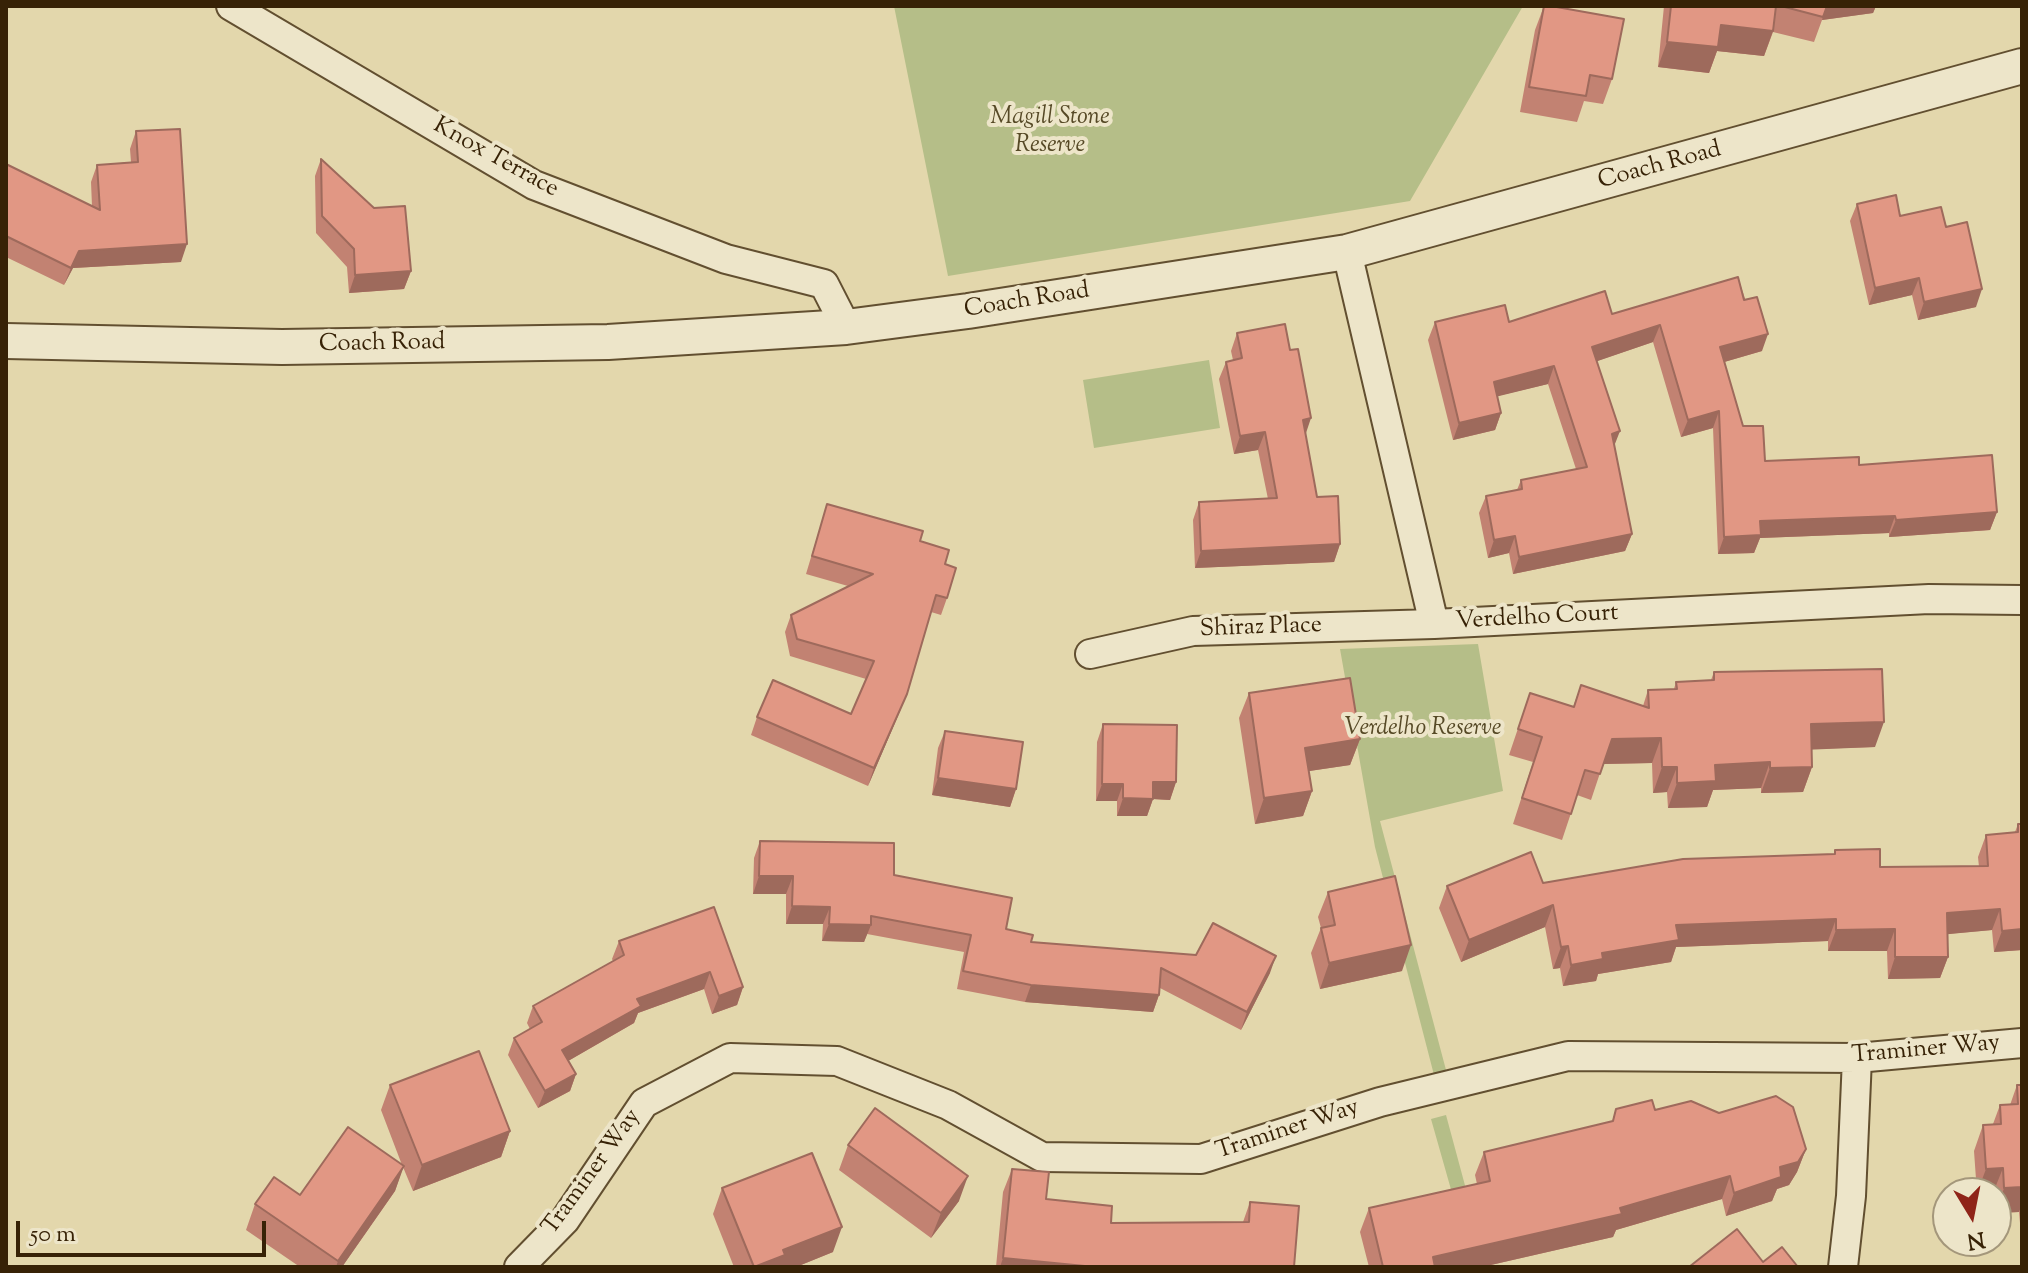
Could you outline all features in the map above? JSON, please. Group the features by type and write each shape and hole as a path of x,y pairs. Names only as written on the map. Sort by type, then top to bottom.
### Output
{"street":[{"name":"Knox Terrace","path":"231,6 534,185 726,259 824,284 846,327"},
{"name":"Coach Road","path":"6,341 298,347 608,342 846,327 1347,252 2022,66"},
{"name":"Verdelho Court","path":"1347,252 1434,624 1929,599 2022,600"},
{"name":"Shiraz Place","path":"1090,654 1193,631 1434,624"},
{"name":"Traminer Way","path":"519,1267 565,1220 644,1103 730,1058 837,1061 948,1105 1042,1157 1201,1159 1380,1102 1568,1056 1857,1058 2022,1043"},
{"path":"1843,1267 1851,1196 1857,1058"}],"green space":[{"name":"Magill Stone Reserve","path":"894,6 1523,6 1410,201 948,276"},
{"path":"1209,360 1220,428 1094,448 1083,380"},
{"name":"Verdelho Reserve","path":"1478,644 1503,791 1380,821 1446,1070 1434,1075 1375,847 1340,649"},
{"path":"1446,1115 1487,1267 1473,1267 1431,1119"}],"building":[{"path":"1544,6 1624,19 1612,79 1590,75 1586,96 1529,87"},
{"path":"1671,6 1776,6 1773,31 1721,25 1718,47 1667,42"},
{"path":"1781,6 1827,6 1823,17"},
{"path":"180,129 187,244 79,251 71,268 6,236 6,164 100,210 97,165 138,162 136,131"},
{"path":"321,159 374,208 405,206 411,271 355,275 354,249 322,216"},
{"path":"1896,195 1900,216 1941,207 1946,227 1967,222 1982,289 1924,302 1919,278 1875,288 1857,204"},
{"path":"1738,277 1744,300 1757,297 1768,334 1720,347 1743,426 1763,426 1765,461 1859,457 1859,465 1992,455 1997,512 1896,520 1895,516 1760,521 1761,535 1724,537 1719,411 1688,420 1660,325 1592,347 1620,431 1612,434 1632,534 1519,557 1515,536 1494,540 1486,496 1522,489 1521,480 1587,467 1554,366 1494,382 1501,413 1459,423 1435,322 1505,305 1509,322 1605,291 1612,314"},
{"path":"1285,324 1290,350 1298,349 1311,418 1303,420 1317,497 1338,496 1340,544 1201,551 1199,502 1277,498 1265,432 1240,436 1226,362 1242,358 1237,333"},
{"path":"827,504 923,531 920,541 949,550 945,564 956,568 947,598 936,595 907,694 874,768 757,717 773,680 851,714 874,661 797,639 791,615 873,574 812,556"},
{"path":"1882,669 1884,722 1811,724 1812,767 1770,768 1770,762 1715,765 1716,781 1677,783 1677,767 1662,767 1661,738 1612,739 1600,774 1585,770 1571,814 1522,798 1542,737 1518,729 1530,693 1574,707 1581,685 1649,708 1648,690 1677,689 1676,682 1714,680 1714,672"},
{"path":"1350,678 1360,739 1305,748 1312,791 1264,798 1249,693"},
{"path":"1103,724 1177,725 1176,782 1153,782 1153,799 1123,798 1123,784 1102,784"},
{"path":"945,731 1023,742 1016,789 938,778"},
{"path":"2018,824 2022,824 2022,929 2002,931 2000,909 1947,913 1948,957 1895,957 1895,929 1836,930 1836,919 1676,925 1679,940 1602,953 1603,959 1571,965 1568,946 1561,947 1553,905 1469,940 1447,886 1531,852 1543,883 1683,859 1835,854 1835,850 1880,849 1880,867 1988,866 1986,835 2018,832"},
{"path":"760,841 894,843 894,875 1012,898 1006,929 1033,935 1031,942 1196,955 1213,923 1276,956 1247,1012 1161,968 1159,995 1031,985 963,971 971,935 871,916 871,925 829,924 830,907 792,906 793,876 759,876"},
{"path":"1395,876 1411,945 1329,963 1321,928 1335,925 1328,892"},
{"path":"714,907 743,987 719,996 710,972 637,999 641,1006 562,1050 576,1074 545,1091 514,1038 542,1022 533,1006 624,955 619,941"},
{"path":"479,1051 510,1131 422,1165 390,1085"},
{"path":"2017,1085 2022,1085 2022,1187 2012,1188 2012,1177 2003,1177 2003,1168 1986,1169 1983,1125 2001,1124 2000,1105 2018,1104"},
{"path":"1776,1096 1793,1107 1806,1149 1798,1162 1780,1167 1781,1177 1734,1193 1730,1176 1620,1208 1622,1214 1433,1257 1435,1267 1383,1267 1369,1208 1490,1181 1484,1152 1613,1121 1616,1109 1652,1100 1655,1110 1691,1101 1719,1113"},
{"path":"875,1108 968,1176 941,1213 848,1145"},
{"path":"348,1127 404,1166 338,1261 255,1204 274,1177 300,1195"},
{"path":"812,1153 842,1227 783,1250 785,1255 754,1267 722,1188"},
{"path":"1012,1169 1049,1172 1046,1199 1112,1206 1111,1223 1249,1222 1250,1202 1299,1206 1294,1267 1095,1267 1003,1258"},
{"path":"1737,1229 1763,1262 1782,1247 1798,1267 1689,1267"}]}
